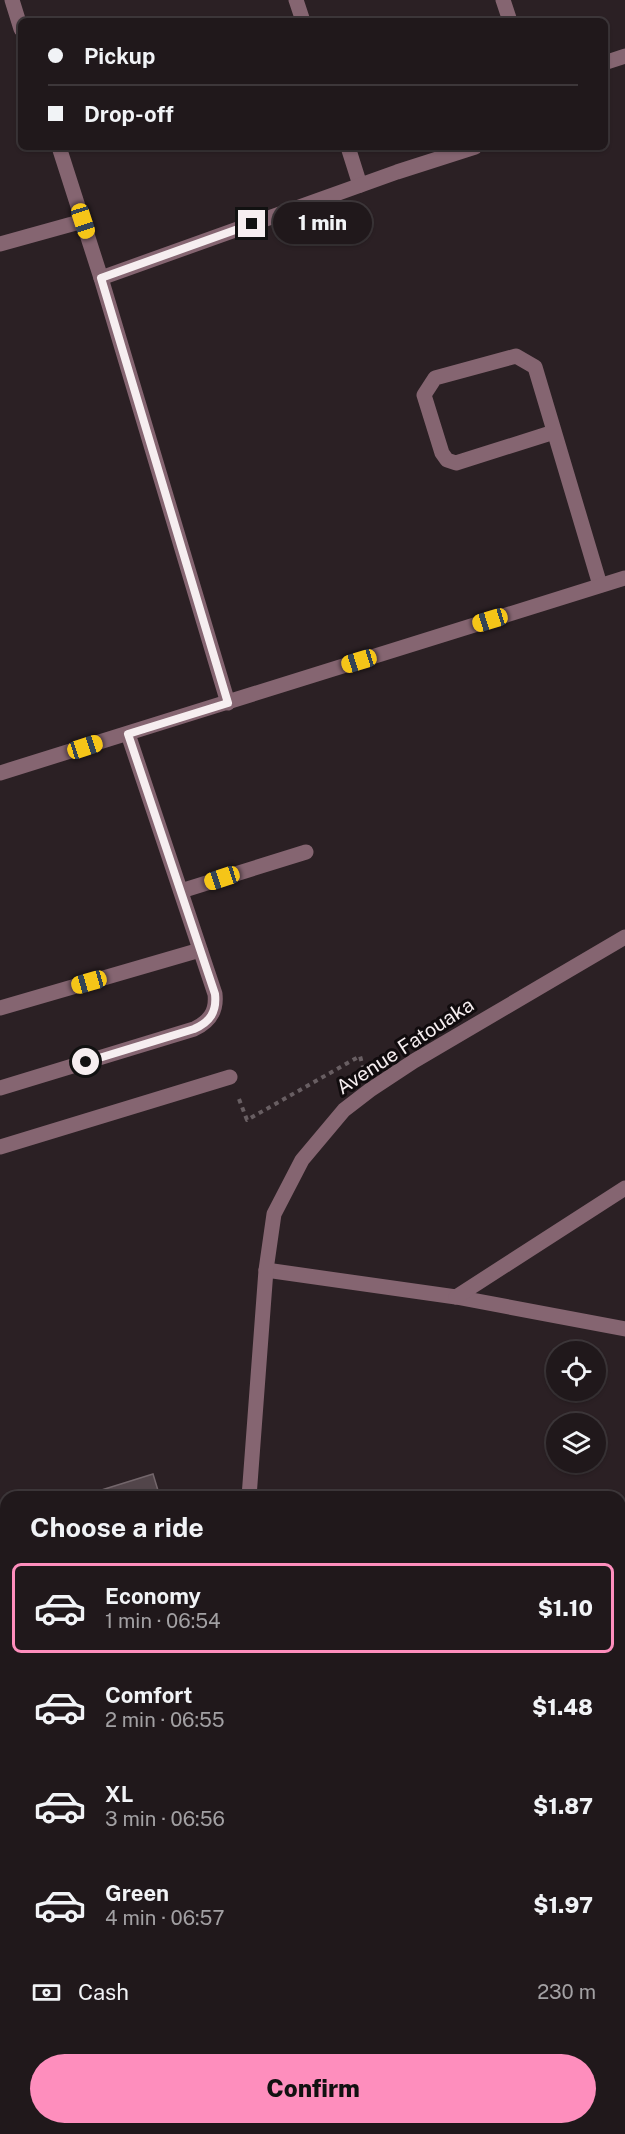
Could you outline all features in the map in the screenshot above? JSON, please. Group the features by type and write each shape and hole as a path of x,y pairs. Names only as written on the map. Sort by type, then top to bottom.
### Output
{"street":[{"path":"12,0 18,19"},
{"path":"297,0 302,18"},
{"path":"503,0 509,18"},
{"path":"608,62 625,57"},
{"path":"60,150 101,278 228,703"},
{"path":"349,150 360,185"},
{"path":"101,278 360,185 466,150"},
{"path":"0,244 83,221"},
{"path":"554,432 456,462 447,460 442,453 424,395 435,378 516,356 535,367 600,585"},
{"path":"0,773 625,578"},
{"path":"0,1088 194,1029 207,1023 216,1002 128,734"},
{"path":"181,891 306,852"},
{"name":"Avenue Fatouaka","path":"249,1491 266,1270 274,1214 302,1160 344,1110 370,1090 414,1061 625,937"},
{"path":"0,1008 200,951"},
{"path":"0,1147 230,1077"},
{"path":"456,1297 625,1188"},
{"path":"266,1270 456,1297 625,1329"}],"path":[{"path":"243,1106 247,1120 360,1056 370,1090"}],"building":[{"path":"153,1474 158,1491 98,1491"}],"route":[{"path":"86,1062 194,1029 207,1023 213,1012 216,1002 215,994 128,734 228,703 101,278 252,224"}]}
